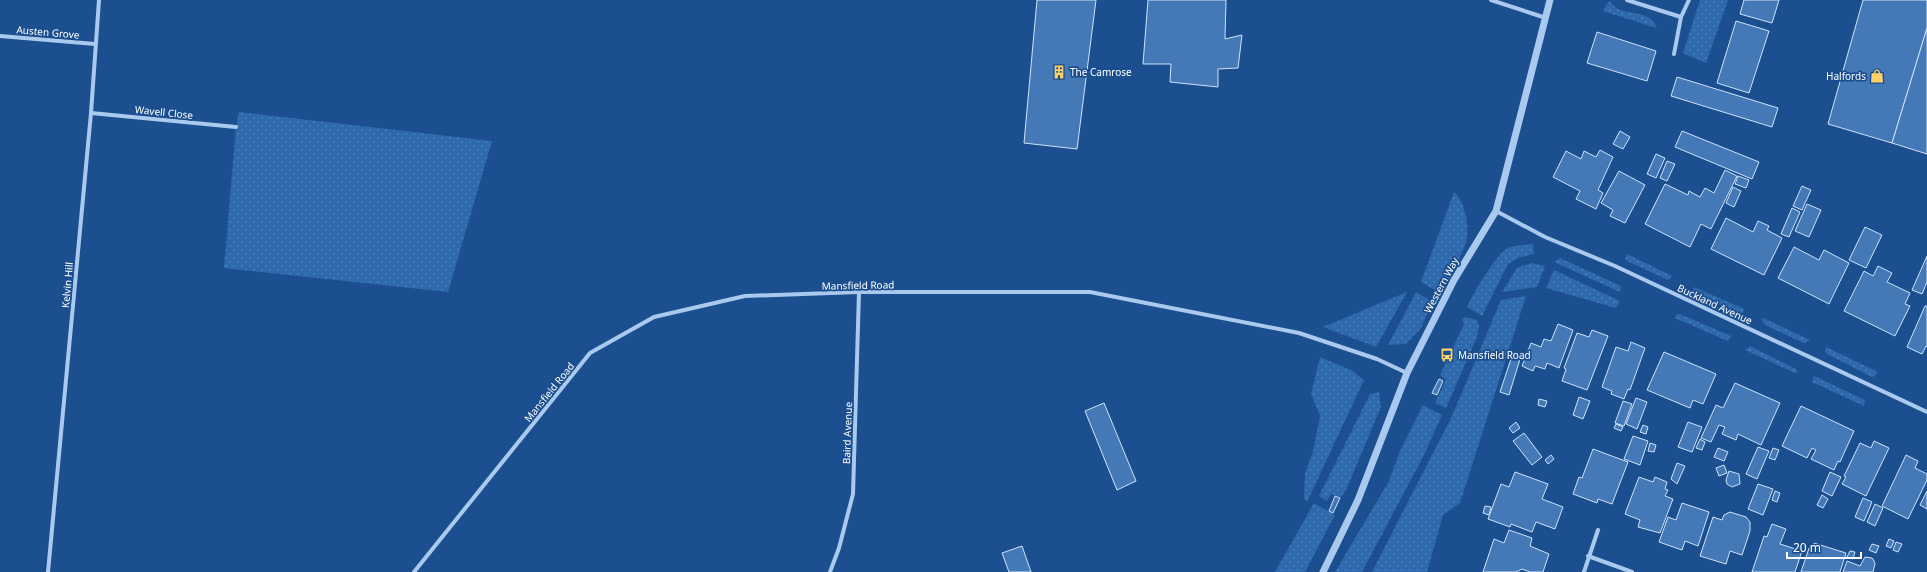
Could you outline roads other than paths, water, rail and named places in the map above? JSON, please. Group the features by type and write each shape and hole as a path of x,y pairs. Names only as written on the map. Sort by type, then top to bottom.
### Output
{"street":[{"name":"Kelvin Hill","path":"48,572 91,113 99,0"},
{"path":"1491,0 1546,18"},
{"name":"Western Way","path":"1323,572 1358,500 1407,373 1454,280 1496,212 1550,0"},
{"path":"1626,0 1681,17"},
{"path":"1674,54 1681,17 1689,0"},
{"name":"Austen Grove","path":"0,36 95,44"},
{"name":"Wavell Close","path":"91,113 236,127"},
{"name":"Buckland Avenue","path":"1496,212 1545,238 1615,266 1927,412"},
{"name":"Mansfield Road","path":"414,572 590,353 654,317 745,296 859,292 1090,292 1299,333 1377,359 1407,373"},
{"name":"Baird Avenue","path":"830,572 839,548 853,494 859,292"},
{"path":"1584,572 1588,556 1598,530"},
{"path":"1588,556 1632,572"}],"place":[{"name":"The Camrose","path":"1059,72"},
{"name":"Halfords","path":"1877,76"},
{"name":"Mansfield Road","path":"1447,355"}]}
